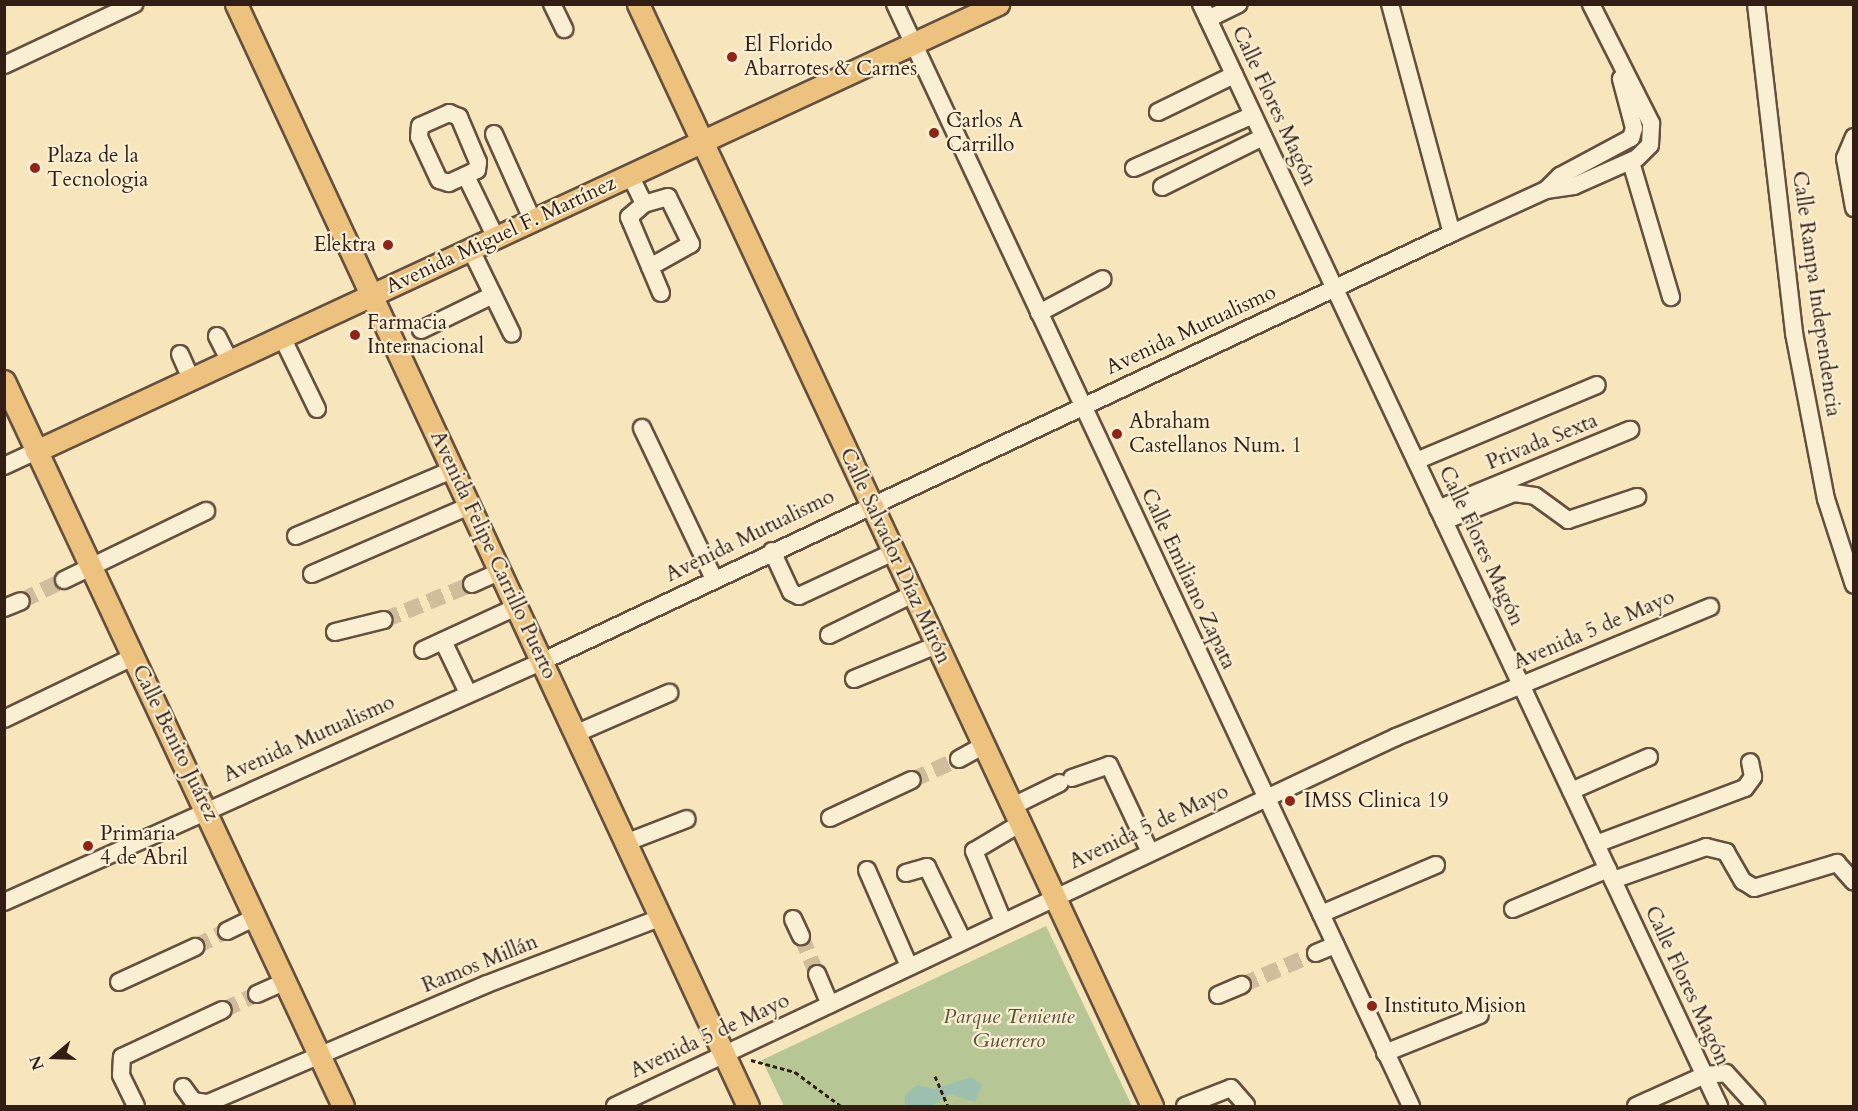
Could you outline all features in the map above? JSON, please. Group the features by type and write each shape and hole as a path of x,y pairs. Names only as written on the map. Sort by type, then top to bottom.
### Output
{"main road":[{"name":"Avenida Felipe Carrillo Puerto","path":"236,4 499,572 543,661 748,1107"},
{"name":"Calle Salvador Díaz Mirón","path":"638,4 699,143 914,594 1152,1107"},
{"name":"Avenida Miguel F. Martínez","path":"36,451 998,4"},
{"name":"Calle Benito Juárez","path":"4,381 206,808 343,1107"}],"street":[{"path":"4,65 134,4"},
{"path":"552,4 564,29"},
{"name":"Calle Emiliano Zapata","path":"895,4 1410,1107"},
{"path":"1204,12 1239,4"},
{"path":"1390,4 1452,233"},
{"path":"1591,4 1620,69 1652,123 1653,139 1638,157 1671,297"},
{"name":"Calle Rampa Independencia","path":"1756,4 1794,333 1826,499 1854,585"},
{"name":"Calle Flores Magón","path":"1204,12 1719,1107"},
{"name":"Avenida Mutualismo","path":"1546,190 1560,176 1631,138 1634,128 1620,69"},
{"path":"1158,112 1234,75"},
{"path":"1134,168 1253,115"},
{"path":"494,134 533,221"},
{"path":"1162,187 1263,137"},
{"path":"1852,139 1845,179 1854,208"},
{"name":"Avenida Mutualismo","path":"4,902 206,808 543,661 871,504 1546,190 1574,186 1638,157"},
{"path":"630,175 644,204"},
{"path":"466,176 496,237"},
{"path":"650,267 691,244 668,197 644,204 629,218 650,267 662,293"},
{"path":"471,250 512,334"},
{"path":"1039,313 1102,279"},
{"path":"421,330 493,295"},
{"path":"217,336 230,362"},
{"path":"282,337 317,408"},
{"path":"180,354 191,379"},
{"path":"1416,461 1597,385"},
{"path":"642,428 714,579"},
{"name":"Privada Sexta","path":"1441,515 1630,430"},
{"name":"Avenida Miguel F. Martínez","path":"4,466 36,451"},
{"path":"296,536 452,470"},
{"path":"1441,515 1514,493 1535,496 1568,520 1637,497"},
{"path":"312,574 469,506"},
{"path":"64,580 206,511"},
{"path":"772,551 791,592 799,596 894,552"},
{"path":"472,584 499,572"},
{"path":"829,635 914,594"},
{"path":"4,608 21,601"},
{"path":"423,650 516,606"},
{"name":"Avenida 5 de Mayo","path":"615,1107 1265,796 1521,685 1710,607"},
{"path":"335,632 384,620"},
{"path":"443,641 468,693"},
{"path":"854,679 937,645"},
{"path":"4,719 133,657"},
{"path":"575,734 669,693"},
{"path":"959,759 984,745"},
{"path":"1571,792 1649,757"},
{"path":"1596,844 1744,788 1753,777 1750,762"},
{"path":"1003,921 974,851 1017,815 1066,781 1109,765 1150,852"},
{"path":"830,818 912,780"},
{"path":"625,843 687,819"},
{"path":"1513,909 1610,875 1707,847 1726,852 1743,881 1754,888 1837,863 1854,882"},
{"path":"1321,914 1436,865"},
{"path":"906,873 927,867 963,940"},
{"path":"867,870 909,966"},
{"path":"227,931 256,917"},
{"name":"Ramos Millán","path":"183,1087 193,1101 208,1103 319,1058 487,984 660,918"},
{"path":"793,919 801,936"},
{"path":"1316,953 1335,945"},
{"path":"119,982 195,947"},
{"path":"817,974 830,1004"},
{"path":"257,994 286,981"},
{"path":"1218,995 1242,985"},
{"path":"136,1107 122,1075 122,1058 223,1010"},
{"path":"1385,1053 1480,1015"},
{"path":"1636,1107 1704,1075 1726,1073 1756,1107"},
{"path":"1185,1107 1231,1088 1246,1105"}],"path":[{"path":"723,1054 795,1072 841,1107"},
{"path":"935,1076 947,1105"}],"green space":[{"name":"Parque Teniente Guerrero","path":"1046,926 1132,1106 784,1106 762,1060"}],"shaded area":[{"path":"971,1077 982,1085 975,1102 949,1094 932,1106 905,1106 905,1095 917,1085 935,1089"}],"tunnel":[{"path":"21,601 64,580"},
{"path":"384,620 472,584"},
{"path":"912,780 959,759"},
{"path":"195,947 227,931"},
{"path":"801,936 817,974"},
{"path":"1242,985 1316,953"},
{"path":"223,1010 257,994"}],"place":[{"name":"El Florido Abarrotes & Carnes","path":"732,57"},
{"name":"Carlos A Carrillo","path":"934,133"},
{"name":"Plaza de la Tecnologia","path":"35,168"},
{"name":"Elektra","path":"388,245"},
{"name":"Farmacia Internacional","path":"355,335"},
{"name":"Abraham Castellanos Num. 1","path":"1117,434"},
{"name":"IMSS Clinica 19","path":"1290,801"},
{"name":"Primaria 4 de Abril","path":"88,846"},
{"name":"Instituto Mision","path":"1372,1006"}]}
